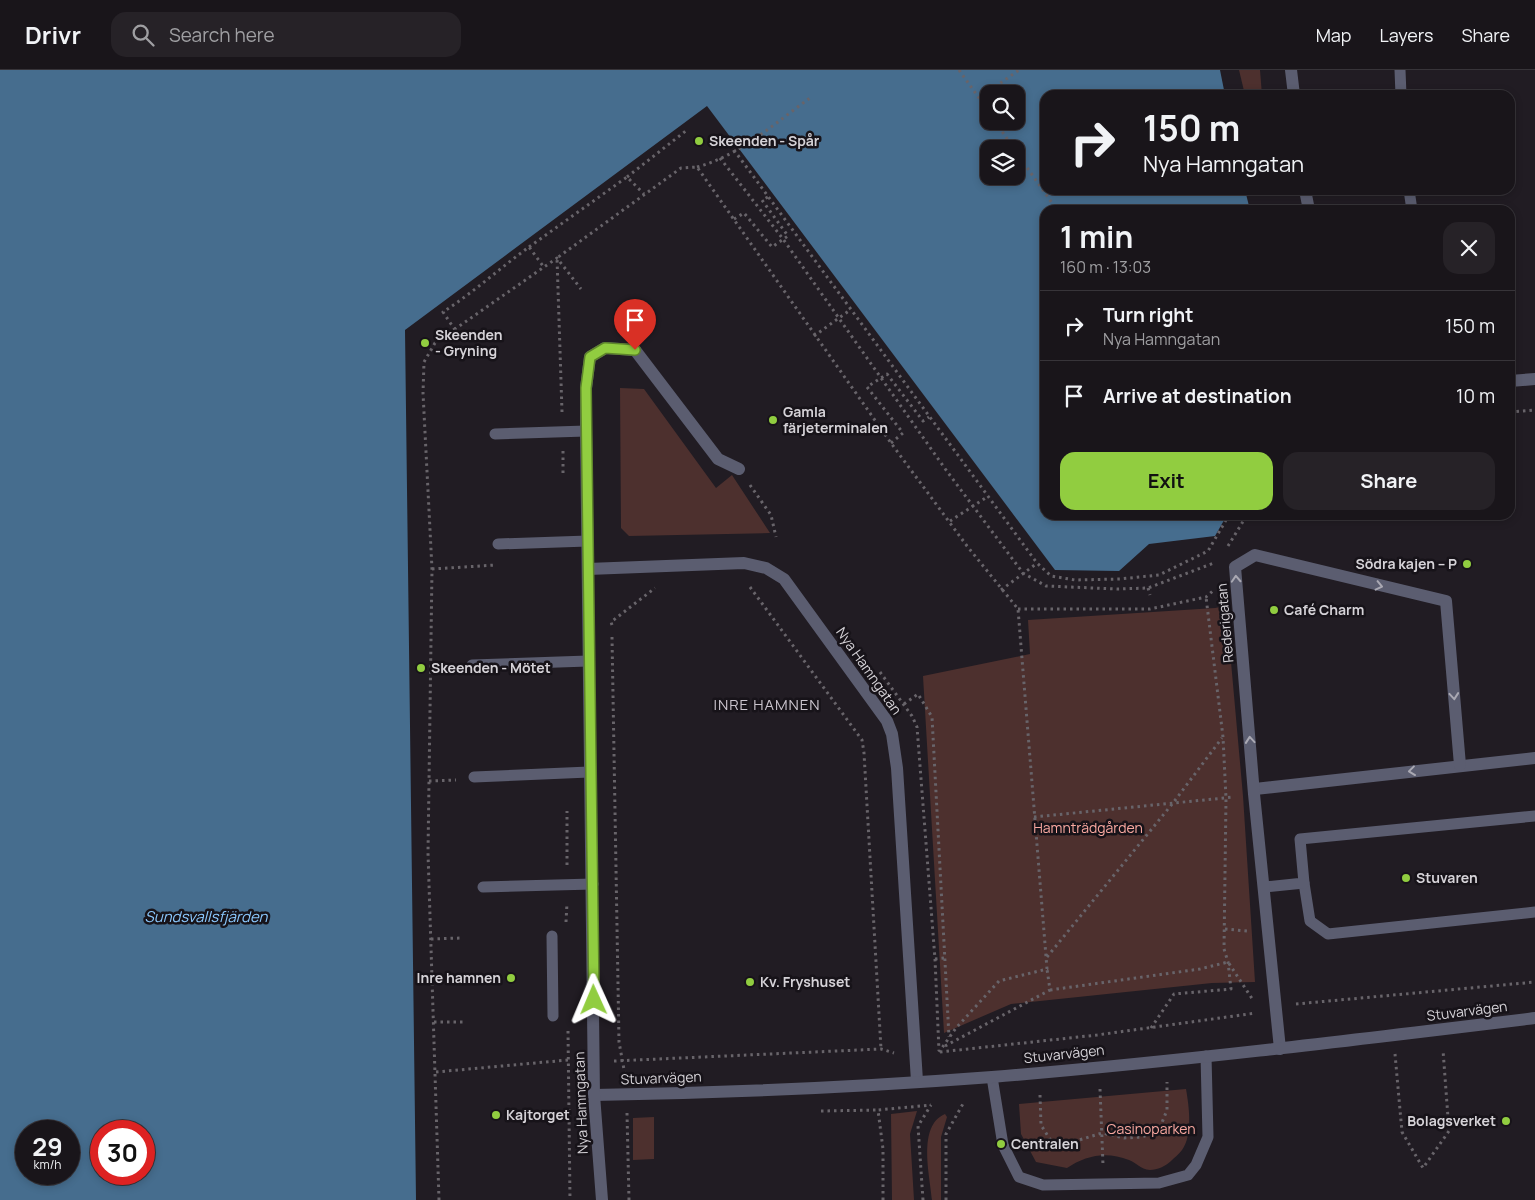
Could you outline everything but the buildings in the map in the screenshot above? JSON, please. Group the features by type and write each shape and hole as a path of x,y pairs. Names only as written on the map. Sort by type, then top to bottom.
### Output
{"street":[{"path":"1291,70 1293,90"},
{"name":"Nya Hamngatan","path":"602,1200 594,1094 593,884 589,772 586,388 590,357 605,348 635,350 718,459 739,469"},
{"path":"1515,381 1535,379"},
{"name":"Rederigatan","path":"1280,1049 1254,792 1236,567 1255,555 1446,601 1460,765"},
{"name":"Nya Hamngatan","path":"588,569 744,564 766,568 784,579 862,685 892,734 897,768 917,1081"},
{"path":"1254,792 1460,765 1535,758"},
{"name":"Stuvarvägen","path":"594,1094 809,1089 992,1077 1280,1049 1535,1018"},
{"name":"Nya Hamngatan","path":"595,1200 600,1185"}],"lane":[{"path":"1400,70 1401,90"},
{"path":"495,434 586,432"},
{"path":"498,544 588,541"},
{"path":"472,666 588,660"},
{"path":"474,777 589,772"},
{"path":"1535,816 1300,840 1310,921 1328,934 1535,912"},
{"path":"1265,887 1304,883"},
{"path":"483,887 593,884"},
{"path":"552,936 553,1016"},
{"path":"992,1077 1004,1145 1019,1177 1043,1185 1159,1183 1188,1175 1196,1165 1208,1137 1206,1056"}],"path":[{"path":"959,70 980,101"},
{"path":"978,98 1019,70"},
{"path":"439,1200 431,939 429,781 432,569 423,393 424,362 435,343 681,168 697,167 711,163 734,150 810,98"},
{"path":"455,330 443,312 464,298 529,246 627,177 687,130"},
{"path":"734,150 1037,563 1051,576 1075,580 1159,576 1208,551 1226,520"},
{"path":"720,158 783,239 838,320 1023,573 1046,586 1117,590 1148,588 1214,563 1220,557"},
{"path":"1025,164 1040,183"},
{"path":"697,167 890,442 1001,590 1018,609 1050,990"},
{"path":"627,177 644,194"},
{"path":"734,219 744,213 772,247 788,236 762,200 768,197"},
{"path":"529,246 543,266"},
{"path":"557,258 581,289"},
{"path":"814,336 850,310"},
{"path":"890,442 903,433 867,387 887,374 923,421 929,417"},
{"path":"1515,412 1535,410"},
{"path":"739,469 771,515 776,537"},
{"path":"950,521 988,497"},
{"path":"1225,551 1244,520"},
{"path":"1001,590 1037,563"},
{"path":"1018,609 1150,609 1206,597 1236,567"},
{"path":"1159,576 1162,584"},
{"path":"746,581 862,740 878,965 881,1049"},
{"path":"629,1200 627,1094 619,1042 612,622 660,584"},
{"path":"1148,588 1150,595"},
{"path":"1151,1028 1174,994 1231,989 1228,962 1224,949 1226,798 1223,737 1206,597"},
{"path":"430,668 459,666"},
{"path":"904,704 918,694 932,717 949,1038"},
{"path":"1046,958 1173,803 1223,737"},
{"path":"429,781 461,779"},
{"path":"1034,817 1226,798 1254,792"},
{"path":"431,939 462,938"},
{"path":"936,959 945,958"},
{"path":"944,1047 1050,990 1200,969 1228,962"},
{"path":"1228,962 1260,1011"},
{"path":"939,1052 956,1028 999,981 1047,969"},
{"path":"436,1072 567,1060 623,1061 881,1049 896,1054 939,1052 1252,1015 1260,1011 1304,1003 1535,982"},
{"path":"434,1022 464,1022"},
{"path":"1395,1053 1402,1132 1422,1168 1449,1131 1443,1047"},
{"path":"567,1060 570,1200"},
{"path":"1040,1095 1041,1125 1052,1141 1076,1141 1102,1133 1124,1138 1142,1137 1159,1130 1167,1110 1167,1082"},
{"path":"1100,1088 1104,1183"},
{"path":"946,1200 946,1134 964,1102"},
{"path":"883,1200 883,1149 878,1110 931,1105 918,1126 923,1200"}],"green space":[{"path":"1239,70 1260,70 1262,90 1244,90"},
{"path":"620,388 644,389 716,488 732,475 770,533 629,536 621,528"},
{"name":"Hamnträdgården","path":"1226,606 1243,796 1255,982 1212,983 1011,1004 944,1033 923,676 1030,654 1028,620"},
{"name":"Casinoparken","path":"1186,1089 1189,1120 1188,1137 1181,1151 1169,1163 1156,1169 1150,1170 1121,1157 1105,1155 1089,1157 1067,1168 1036,1162 1021,1134 1019,1104"},
{"path":"917,1111 910,1134 914,1200 892,1200 891,1114"},
{"path":"945,1114 947,1117 941,1137 941,1200 932,1200 927,1152 928,1140 936,1120"},
{"path":"654,1117 654,1159 633,1160 633,1118"}],"water":[{"name":"Sundsvallsfjärden","path":"0,70 1220,70 1224,90 1040,90 1040,195 1246,195 1249,205 1040,205 1040,520 1224,520 1215,536 1149,544 1119,571 1055,570 707,106 405,330 416,1200 0,1200"}],"place":[{"name":"Skeenden - Spår","path":"699,141"},
{"name":"Skeenden - Gryning","path":"425,343"},
{"name":"Gamla färjeterminalen","path":"773,420"},
{"name":"Södra kajen – P","path":"1467,564"},
{"name":"Café Charm","path":"1274,610"},
{"name":"Skeenden - Mötet","path":"421,668"},
{"name":"Stuvaren","path":"1406,878"},
{"name":"Inre hamnen","path":"511,978"},
{"name":"Kv. Fryshuset","path":"750,982"},
{"name":"Kajtorget","path":"496,1115"},
{"name":"Bolagsverket","path":"1506,1121"},
{"name":"Centralen","path":"1001,1144"}],"district":[{"name":"INRE HAMNEN","path":"767,705"}],"route":[{"path":"594,1000 589,753 586,388 590,357 605,348 635,350"}]}
